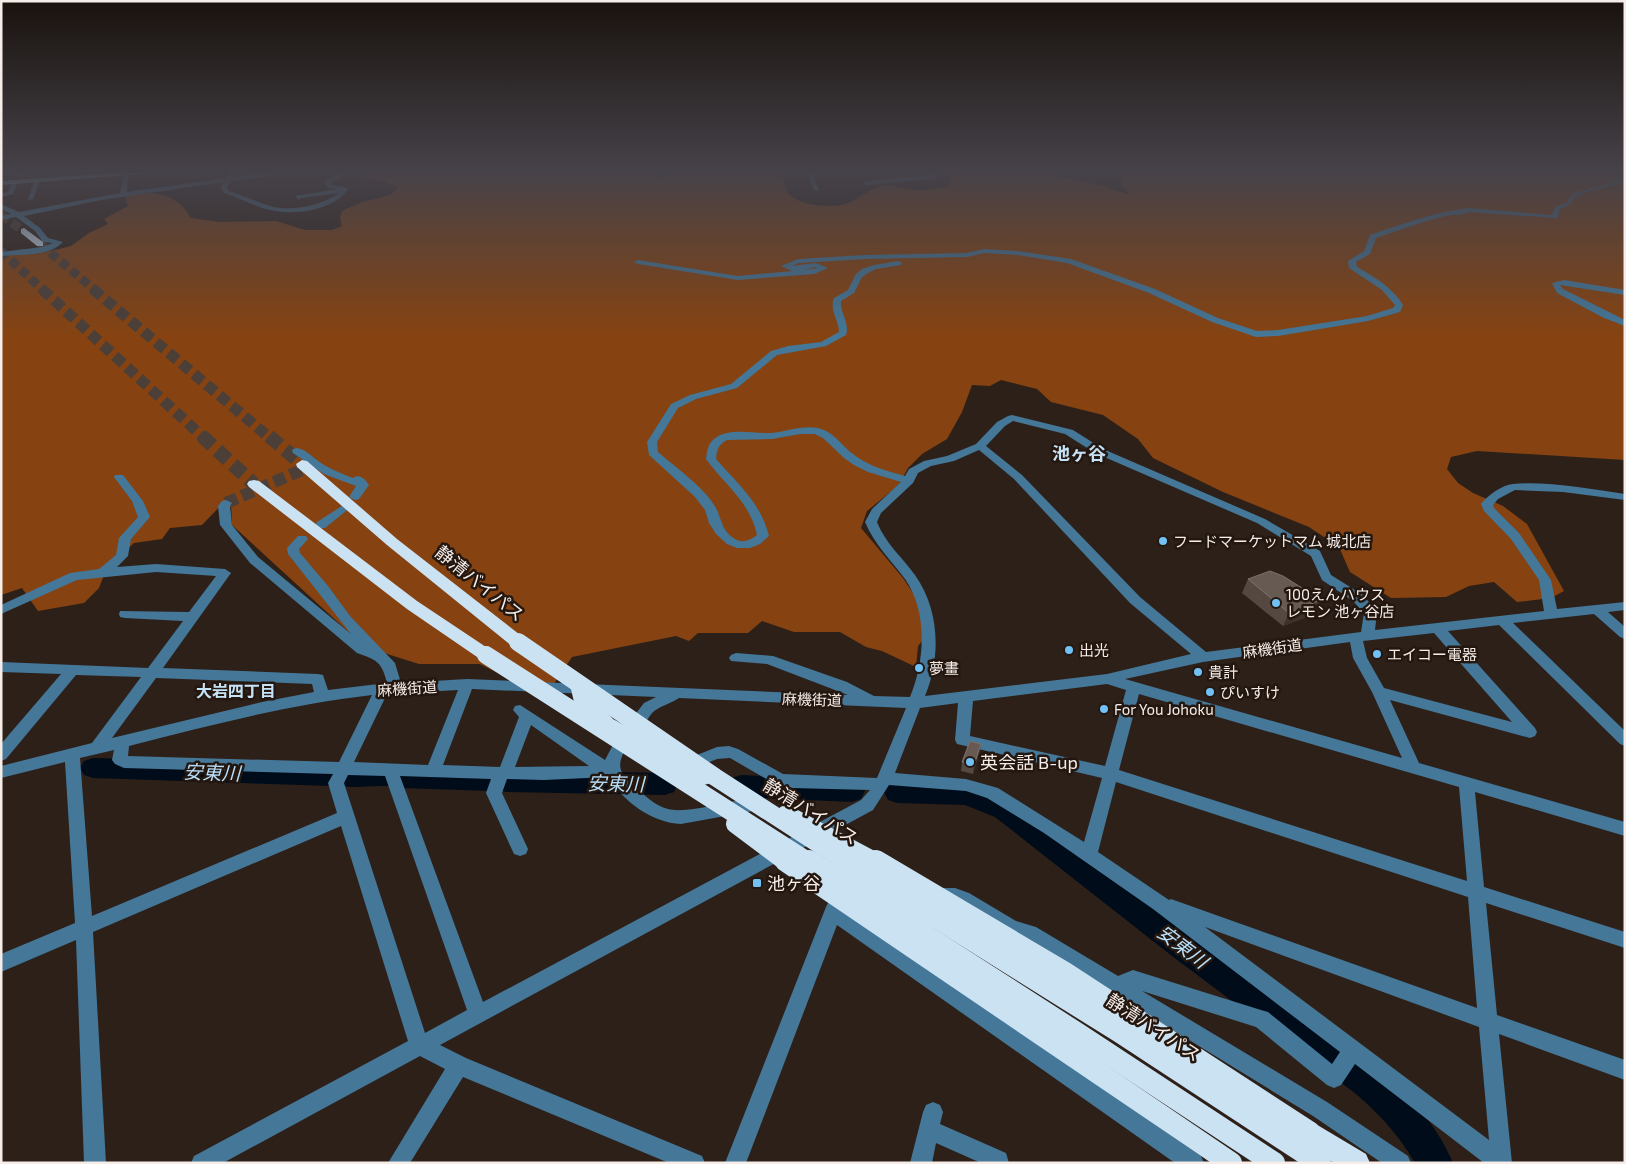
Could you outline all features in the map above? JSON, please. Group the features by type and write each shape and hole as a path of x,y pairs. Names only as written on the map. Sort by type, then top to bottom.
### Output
{"highway":[{"path":"24,231 40,244"},
{"name":"静清バイパス","path":"300,457 392,542 518,642 670,749 1129,1036 1320,1163"},
{"path":"254,484 412,605 486,655 698,792 992,976 1274,1163"},
{"path":"585,689 584,708 603,731 753,804 840,853 1138,1040 1325,1163"},
{"path":"624,740 722,810 974,968 1269,1163"},
{"path":"734,790 812,826 961,910 1069,975 1357,1163"},
{"path":"698,792 757,842 1231,1163"}],"street":[{"path":"1,254 41,250 58,245 59,242 57,241 46,240 41,232 35,227"},
{"path":"638,262 738,278 814,272 824,268 816,265 791,270 785,266 798,261 865,257 967,255 984,251 1018,252 1068,261 1152,291 1223,323 1256,334 1278,333 1375,316 1397,310 1399,305 1396,298 1377,282 1353,268 1352,261 1367,252 1373,237 1399,227"},
{"path":"909,481 868,468 852,459 827,435 817,431 805,430 768,437 729,435 714,443 710,450 711,459 749,501 762,527 762,536 755,543 747,546 738,545 728,541 716,525 711,509 700,496 653,453 652,442 669,411 681,401 734,386 774,353 823,344 844,333 844,327 835,308 836,300 851,291 865,271 883,265 918,260 966,258 992,252"},
{"path":"1625,293 1564,282 1556,283 1560,291 1607,316 1625,323"},
{"path":"201,1163 867,805 875,796 883,781 915,703 927,668 929,629 917,588 902,565 875,535 871,522 876,511 909,481 913,471 928,462 950,459 980,446 1001,424 1012,418 1069,432 1100,451 1261,522 1316,554 1326,577 1358,598 1371,612 1362,636 1360,658 1379,692 1414,768"},
{"path":"980,446 1018,477 1135,600 1203,657"},
{"path":"300,457 302,452 319,466 363,485"},
{"path":"322,461 361,480 363,485"},
{"path":"102,572 122,556 125,538 144,517 136,501 119,477"},
{"path":"355,497 363,485"},
{"path":"1551,614 1545,580 1515,536 1488,509 1487,504 1494,497 1513,487 1563,489 1625,497"},
{"path":"226,503 224,506 226,525 254,560 362,650 380,656"},
{"path":"321,525 342,509"},
{"path":"302,540 293,548 294,554 324,589 345,619 390,667 388,688 336,782 419,1045 459,1065 695,1163"},
{"path":"1,610 74,576 156,568 225,573 97,748"},
{"name":"麻機街道","path":"1,772 262,707 322,696 388,688 467,684 915,703 1106,679 1152,667 1203,657 1362,636 1625,606"},
{"path":"1596,609 1625,634"},
{"path":"125,614 192,618"},
{"path":"1502,620 1625,740"},
{"path":"1379,692 1530,732 1437,627"},
{"path":"736,658 768,659 842,686 873,702"},
{"path":"1,755 72,670"},
{"path":"4,671 72,670 318,679 322,696"},
{"path":"1106,679 1625,829"},
{"path":"433,771 467,684"},
{"path":"1088,855 1112,774 1134,687"},
{"path":"611,771 614,756 636,721 649,707 678,693"},
{"path":"966,696 962,740 1112,774 1625,940"},
{"path":"520,849 494,793 524,712 611,771 631,793 660,814 672,817 753,804"},
{"path":"122,741 120,760 124,762 544,774 611,771"},
{"path":"702,759 719,752 733,753 774,778 792,782 883,781 966,785 992,794 1050,828 1158,903 1501,1162"},
{"path":"72,754 84,928 95,1163"},
{"path":"390,770 478,1014"},
{"path":"1466,783 1501,1162"},
{"path":"1,963 346,816"},
{"path":"735,1163 836,904 840,853"},
{"path":"919,902 946,895 964,898 1012,928 1030,934 1320,1109 1401,1163"},
{"path":"1158,903 1625,1070"},
{"path":"832,913 1194,1163"},
{"path":"1117,986 1133,979 1261,1019 1334,1078 1353,1050"},
{"path":"398,1163 459,1065"},
{"path":"921,1163 931,1121 999,1160 998,1163"}],"shaded area":[{"path":"101,227 296,227 305,230 332,230 339,227 1625,227 1625,460 1477,451 1451,457 1447,469 1458,483 1473,493 1503,506 1527,524 1564,591 1551,598 1517,602 1494,582 1469,586 1446,597 1391,598 1350,572 1339,547 1309,527 1223,492 1153,458 1138,439 1103,415 1051,402 1037,389 1001,380 990,386 972,385 962,412 947,439 922,454 908,468 899,485 867,511 861,528 903,578 921,605 923,640 918,646 916,667 882,651 866,647 840,632 794,632 762,621 748,633 698,633 689,641 676,636 572,657 545,697 480,664 419,664 365,647 232,525 231,504 227,499 202,525 170,528 162,539 134,543 107,567 99,588 84,603 38,611 22,588 1,595 1,255 23,249 43,252 71,246 89,233"}],"building":[{"path":"1270,571 1283,576 1321,600 1289,613 1248,579"},
{"path":"970,741 981,744 974,765 962,762"}],"waterway":[{"name":"安東川","path":"93,768 331,775"},
{"name":"安東川","path":"345,776 383,777"},
{"name":"安東川","path":"400,777 491,780"},
{"name":"安東川","path":"506,781 665,784"},
{"name":"安東川","path":"741,786 852,791"},
{"name":"安東川","path":"897,792 965,794 984,799 1005,809 1183,946 1368,1082 1392,1103 1412,1125 1435,1163"}],"tunnel":[{"path":"19,227 24,231"},
{"path":"40,244 95,290"},
{"path":"1,251 43,290"},
{"path":"42,289 204,438"},
{"path":"93,289 270,438"},
{"path":"202,436 254,484"},
{"path":"269,436 302,464"},
{"path":"226,503 322,461"}],"place":[{"name":"フードマーケットマム 城北店","path":"1163,541"},
{"name":"100えんハウス レモン 池ヶ谷店","path":"1276,603"},
{"name":"出光","path":"1069,650"},
{"name":"エイコー電器","path":"1377,654"},
{"name":"夢畫","path":"919,668"},
{"name":"貴計","path":"1198,672"},
{"name":"ぴいすけ","path":"1210,692"},
{"name":"For You Johoku","path":"1104,709"},
{"name":"英会話 B-up","path":"970,762"},
{"name":"池ヶ谷","path":"757,883"}],"district":[{"name":"池ヶ谷","path":"1079,453"},
{"name":"大岩四丁目","path":"236,690"}]}
